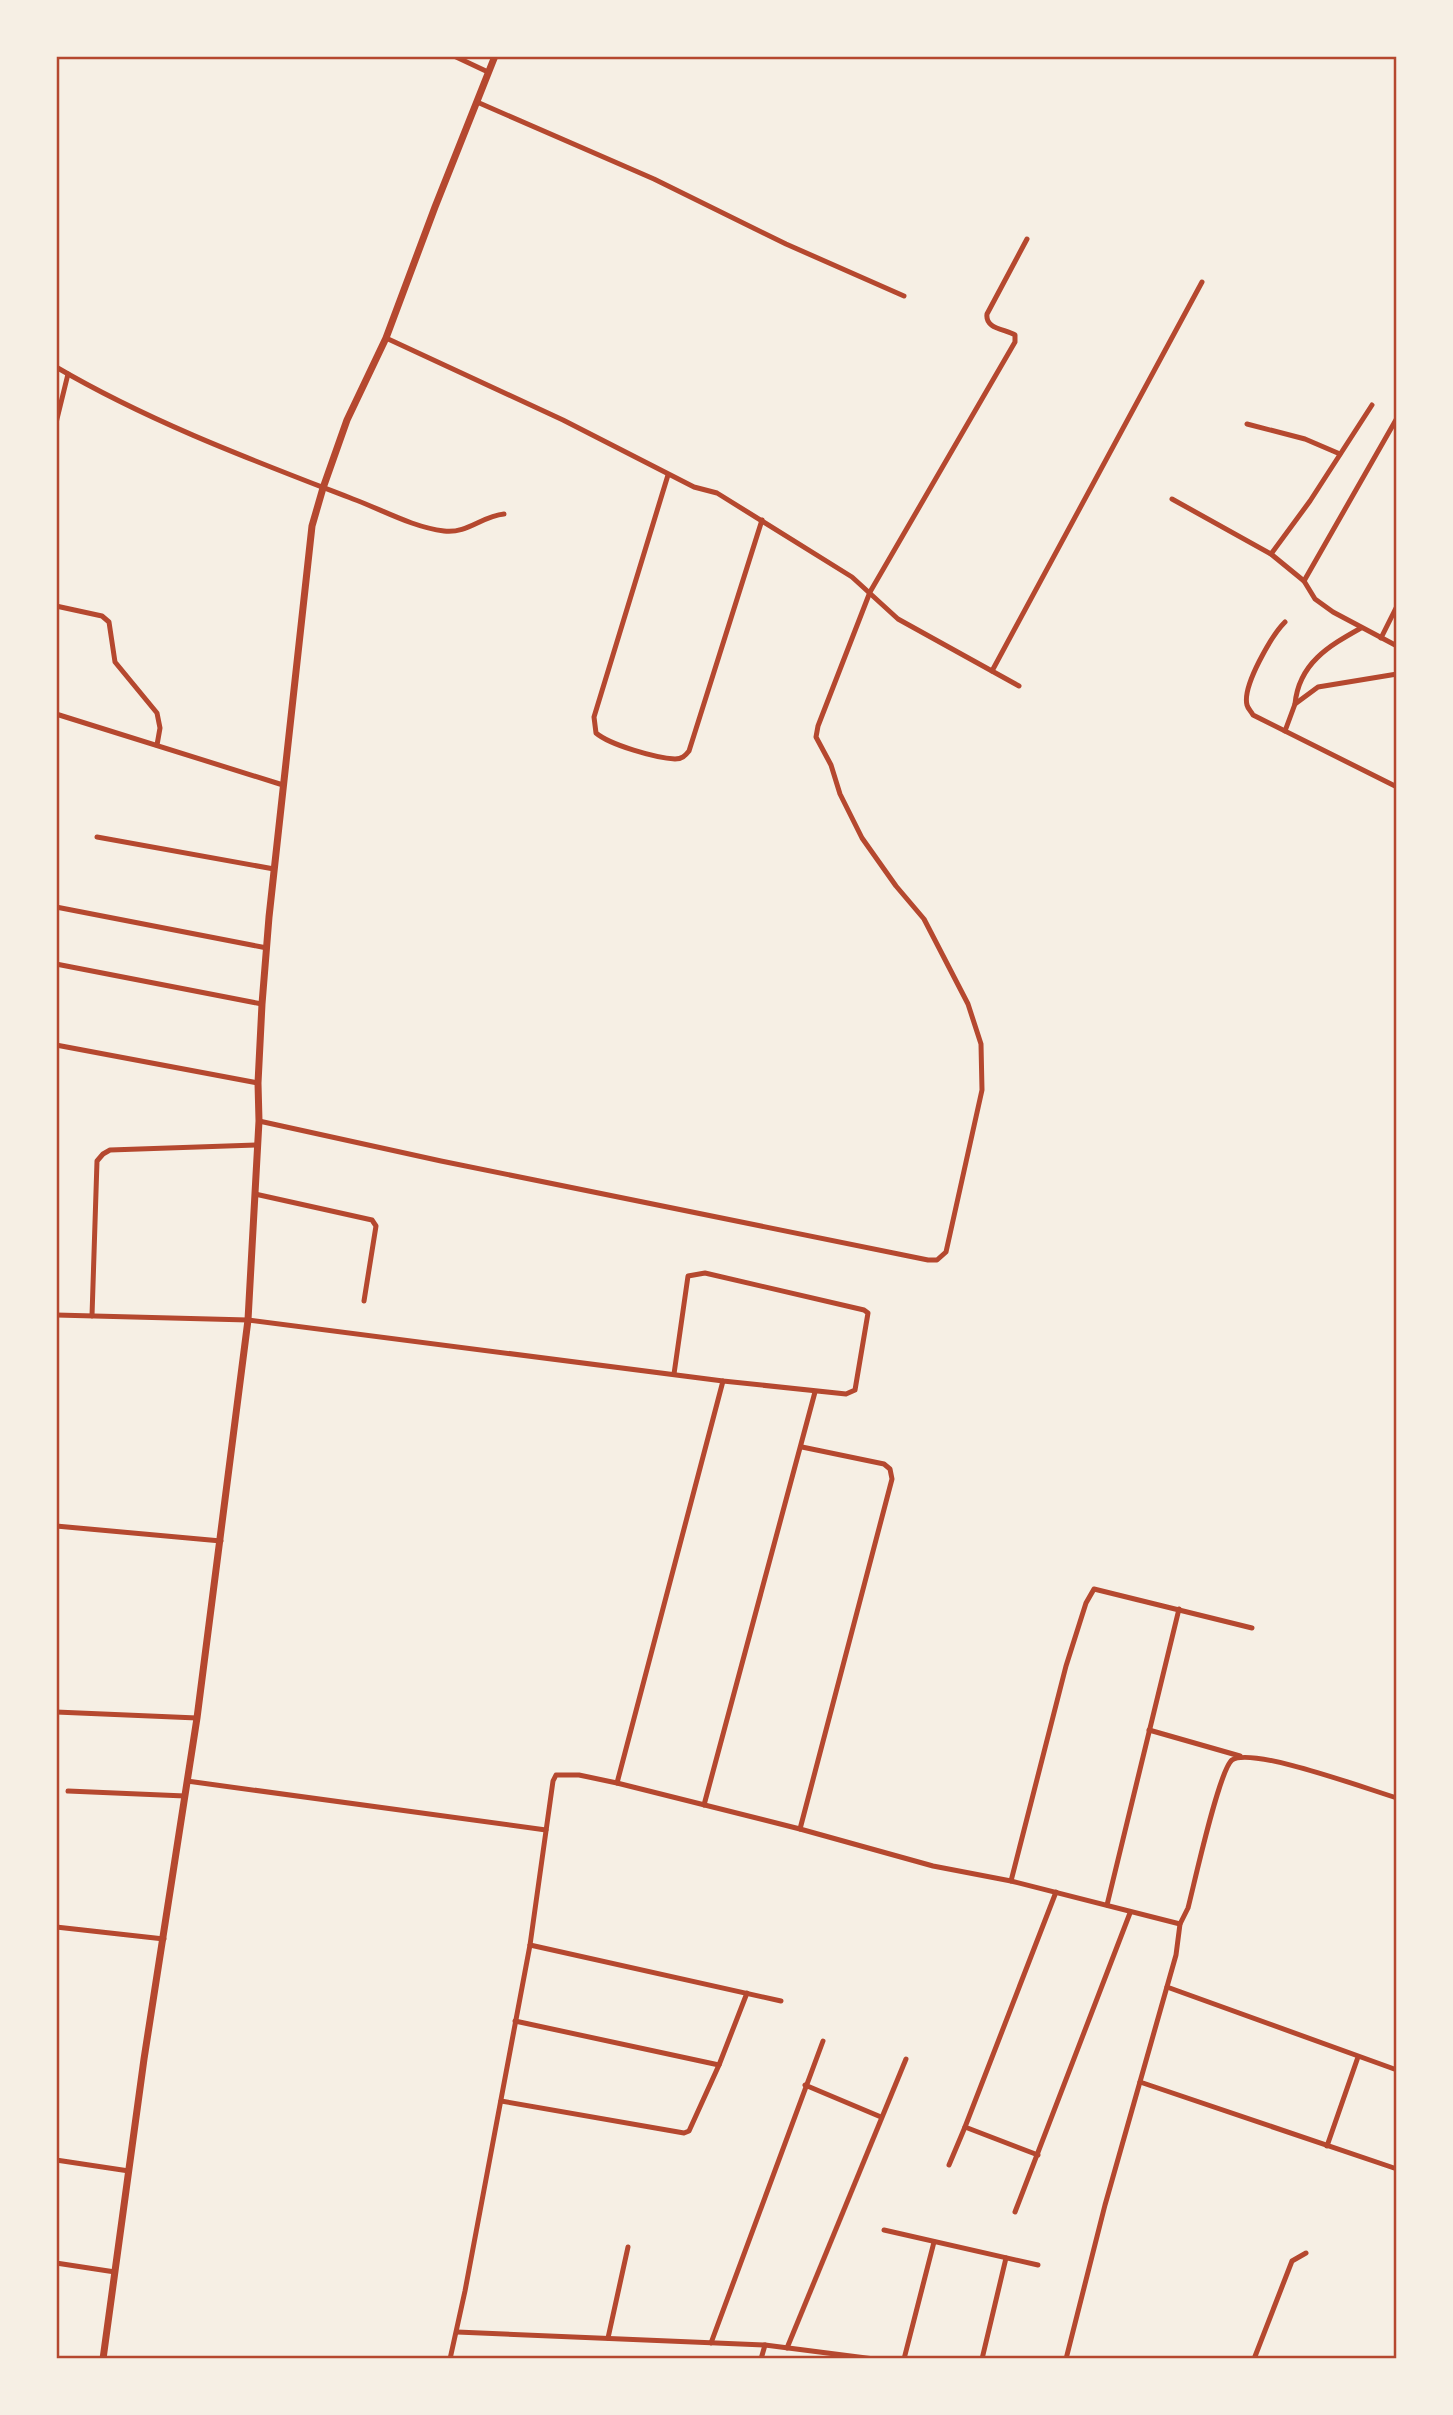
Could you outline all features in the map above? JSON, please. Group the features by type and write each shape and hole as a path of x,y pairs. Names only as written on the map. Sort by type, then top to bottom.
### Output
{"street":[{"path":"454,56 488,72"},
{"path":"103,2359 197,1718 248,1320 258,1145 262,1004 274,869 312,526 347,420 386,338 495,56"},
{"path":"477,102 654,178 786,244 905,296"},
{"path":"259,1121 441,1161 928,1260 937,1261 946,1252 982,1090 981,1044 968,1004 944,955 924,919 896,886 862,838 816,737 870,592 1015,342 1015,335 989,325 986,320 1027,239"},
{"path":"992,671 1202,282"},
{"path":"386,338 563,419 667,475 694,487 717,493 852,577 898,619 1019,686"},
{"path":"56,367 177,430 397,518 447,531 465,529 492,515 504,513"},
{"path":"56,423 68,374"},
{"path":"1271,554 1310,501 1372,405"},
{"path":"1304,581 1397,418"},
{"path":"1247,424 1305,439 1340,454"},
{"path":"667,475 594,717 596,733 603,739 639,751 676,759 685,757 762,520"},
{"path":"1172,499 1271,554 1304,581 1315,599 1361,628 1397,646"},
{"path":"56,606 102,617 109,622 115,663 157,713 160,728 157,745"},
{"path":"1381,638 1397,606"},
{"path":"1285,622 1275,632 1249,687 1247,705 1253,715 1397,787"},
{"path":"1285,731 1296,704 1296,694 1309,666 1327,647 1361,628"},
{"path":"1296,704 1318,687 1397,674"},
{"path":"56,714 283,785"},
{"path":"97,837 274,869"},
{"path":"56,907 267,948"},
{"path":"56,964 262,1004"},
{"path":"56,1045 258,1083"},
{"path":"92,1316 97,1161 103,1154 110,1150 258,1145"},
{"path":"255,1194 372,1220 376,1226 364,1301"},
{"path":"56,1315 248,1320 723,1381 846,1394 855,1390 868,1313 705,1273 688,1276 674,1374"},
{"path":"617,1783 723,1381"},
{"path":"704,1805 815,1392"},
{"path":"800,1829 892,1479 890,1469 884,1464 802,1447"},
{"path":"56,1527 221,1541"},
{"path":"1011,1881 1066,1666 1086,1603 1094,1588 1252,1628"},
{"path":"1107,1905 1179,1609"},
{"path":"56,1712 197,1718"},
{"path":"1149,1730 1240,1756 1267,1758 1397,1798"},
{"path":"1066,2359 1105,2205 1176,1955 1180,1924 1188,1908 1229,1762 1240,1756"},
{"path":"450,2359 530,1945 556,1775 579,1775 617,1783 933,1866 1011,1881 1180,1924"},
{"path":"187,1781 546,1830"},
{"path":"68,1791 185,1796"},
{"path":"948,2165 1056,1892"},
{"path":"1015,2212 1130,1913"},
{"path":"56,1927 164,1939"},
{"path":"530,1945 781,2001"},
{"path":"1167,1987 1397,2070"},
{"path":"501,2101 684,2133 689,2131 747,1993"},
{"path":"515,2021 719,2065"},
{"path":"711,2343 822,2041"},
{"path":"1327,2146 1358,2057"},
{"path":"787,2348 906,2059"},
{"path":"1140,2082 1397,2169"},
{"path":"805,2085 881,2117"},
{"path":"965,2127 1038,2155"},
{"path":"56,2160 129,2171"},
{"path":"884,2230 1038,2265"},
{"path":"904,2359 934,2242"},
{"path":"608,2339 628,2247"},
{"path":"1254,2359 1292,2261 1306,2253"},
{"path":"982,2359 1006,2259"},
{"path":"56,2263 115,2272"},
{"path":"457,2332 765,2345 841,2357 874,2359"},
{"path":"761,2359 765,2345"}]}
